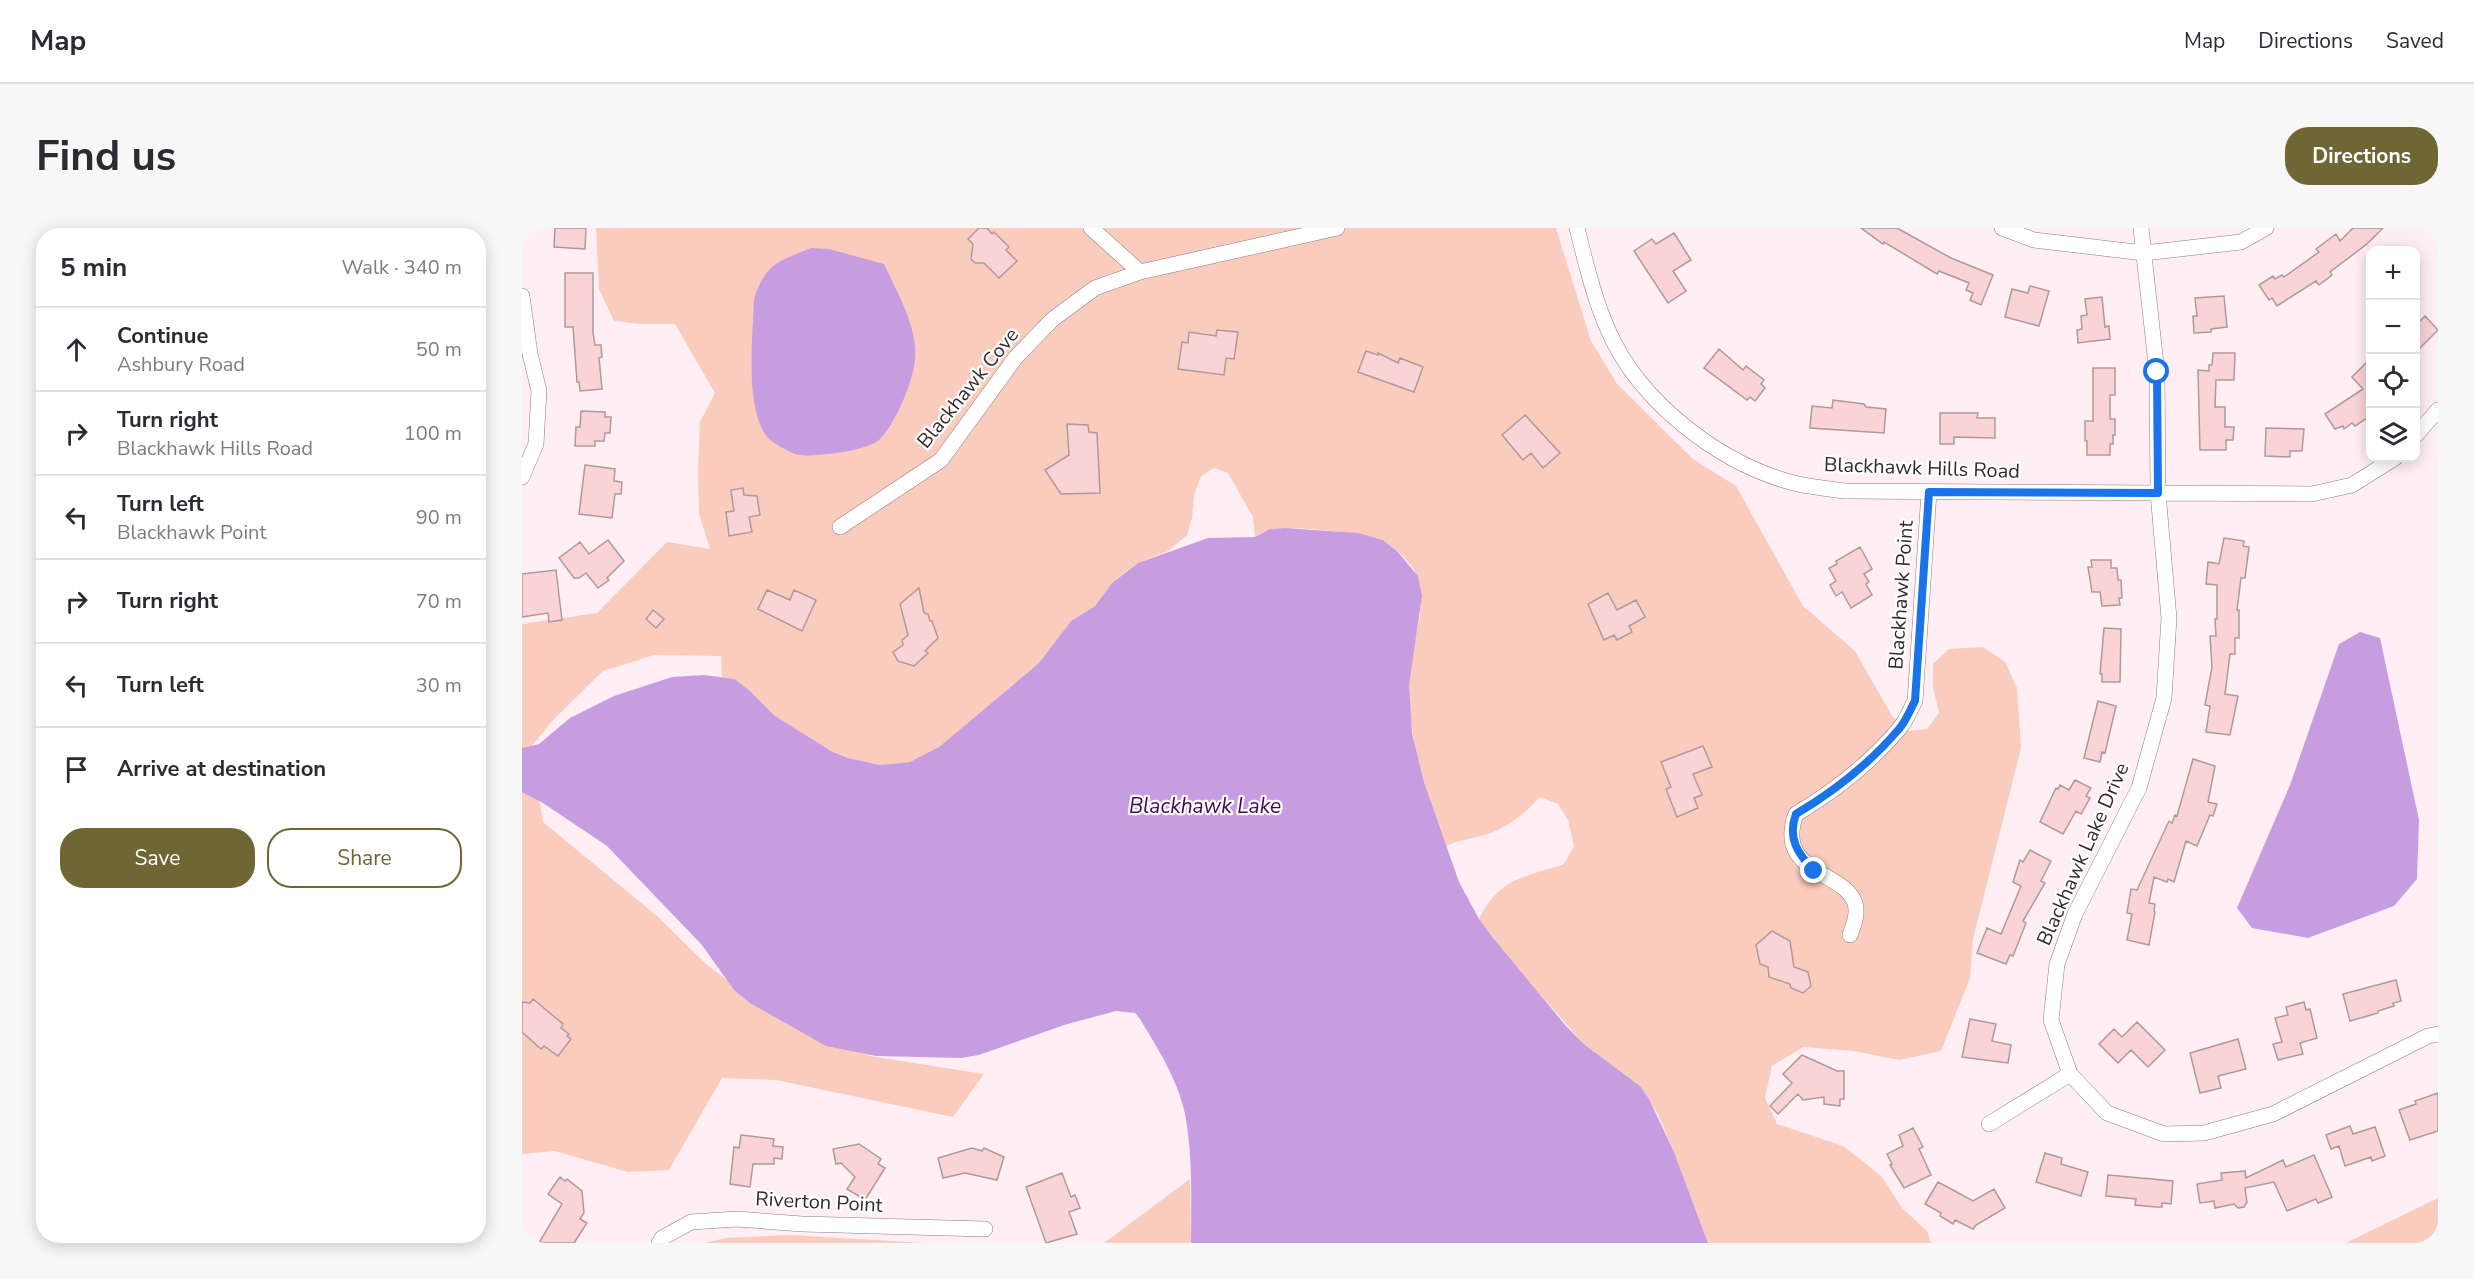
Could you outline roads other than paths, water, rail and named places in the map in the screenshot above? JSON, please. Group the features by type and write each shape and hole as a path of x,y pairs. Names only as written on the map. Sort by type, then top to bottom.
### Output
{"street":[{"path":"1091,228 1140,272"},
{"name":"Blackhawk Cove","path":"840,527 942,460 1016,357 1053,319 1095,288 1140,272 1337,228"},
{"name":"Blackhawk Hills Road","path":"1577,228 1592,287 1610,334 1639,381 1677,421 1730,458 1790,482 1844,491 2312,494 2352,485 2389,462"},
{"path":"2002,228 2034,240 2144,253 2241,242 2266,228"},
{"name":"Blackhawk Lake Drive","path":"2141,228 2157,372 2158,493 2169,618 2164,698 2139,788 2075,914 2057,964 2051,1020 2070,1074 2107,1113 2164,1134 2204,1133 2272,1114 2428,1036 2438,1035"},
{"path":"522,296 530,354 539,391 536,444 522,477"},
{"path":"2420,430 2438,410"},
{"name":"Blackhawk Point","path":"1850,934 1856,918 1855,903 1849,893 1814,871 1798,855 1792,837 1792,824 1796,814 1845,780 1901,727 1915,701 1929,492"},
{"path":"1989,1124 2070,1074"},
{"name":"Riverton Point","path":"659,1243 662,1238 691,1222 737,1219 802,1224 985,1229"}],"water":[{"path":"811,248 829,249 884,264 907,314 915,354 912,376 905,396 896,416 879,440 853,450 799,455 774,443 760,425 753,391 752,371 754,299 763,277 769,270 782,261"},
{"name":"Blackhawk Lake","path":"1270,529 1358,533 1383,540 1397,551 1418,576 1422,596 1409,685 1412,733 1424,782 1459,882 1479,919 1493,938 1566,1026 1585,1045 1640,1086 1649,1099 1674,1152 1708,1243 1191,1243 1188,1130 1182,1101 1167,1065 1135,1013 1116,1011 1064,1025 979,1055 961,1058 876,1056 826,1046 750,1003 734,990 702,945 607,846 543,803 522,792 522,748 539,744 570,718 614,696 672,677 704,675 735,679 775,716 831,751 848,758 880,765 910,762 939,747 1039,663 1071,621 1095,606 1112,583 1138,563 1208,538 1255,537"},
{"path":"2360,632 2380,638 2419,820 2417,879 2394,906 2308,938 2252,928 2237,908 2290,785 2339,644"}]}
